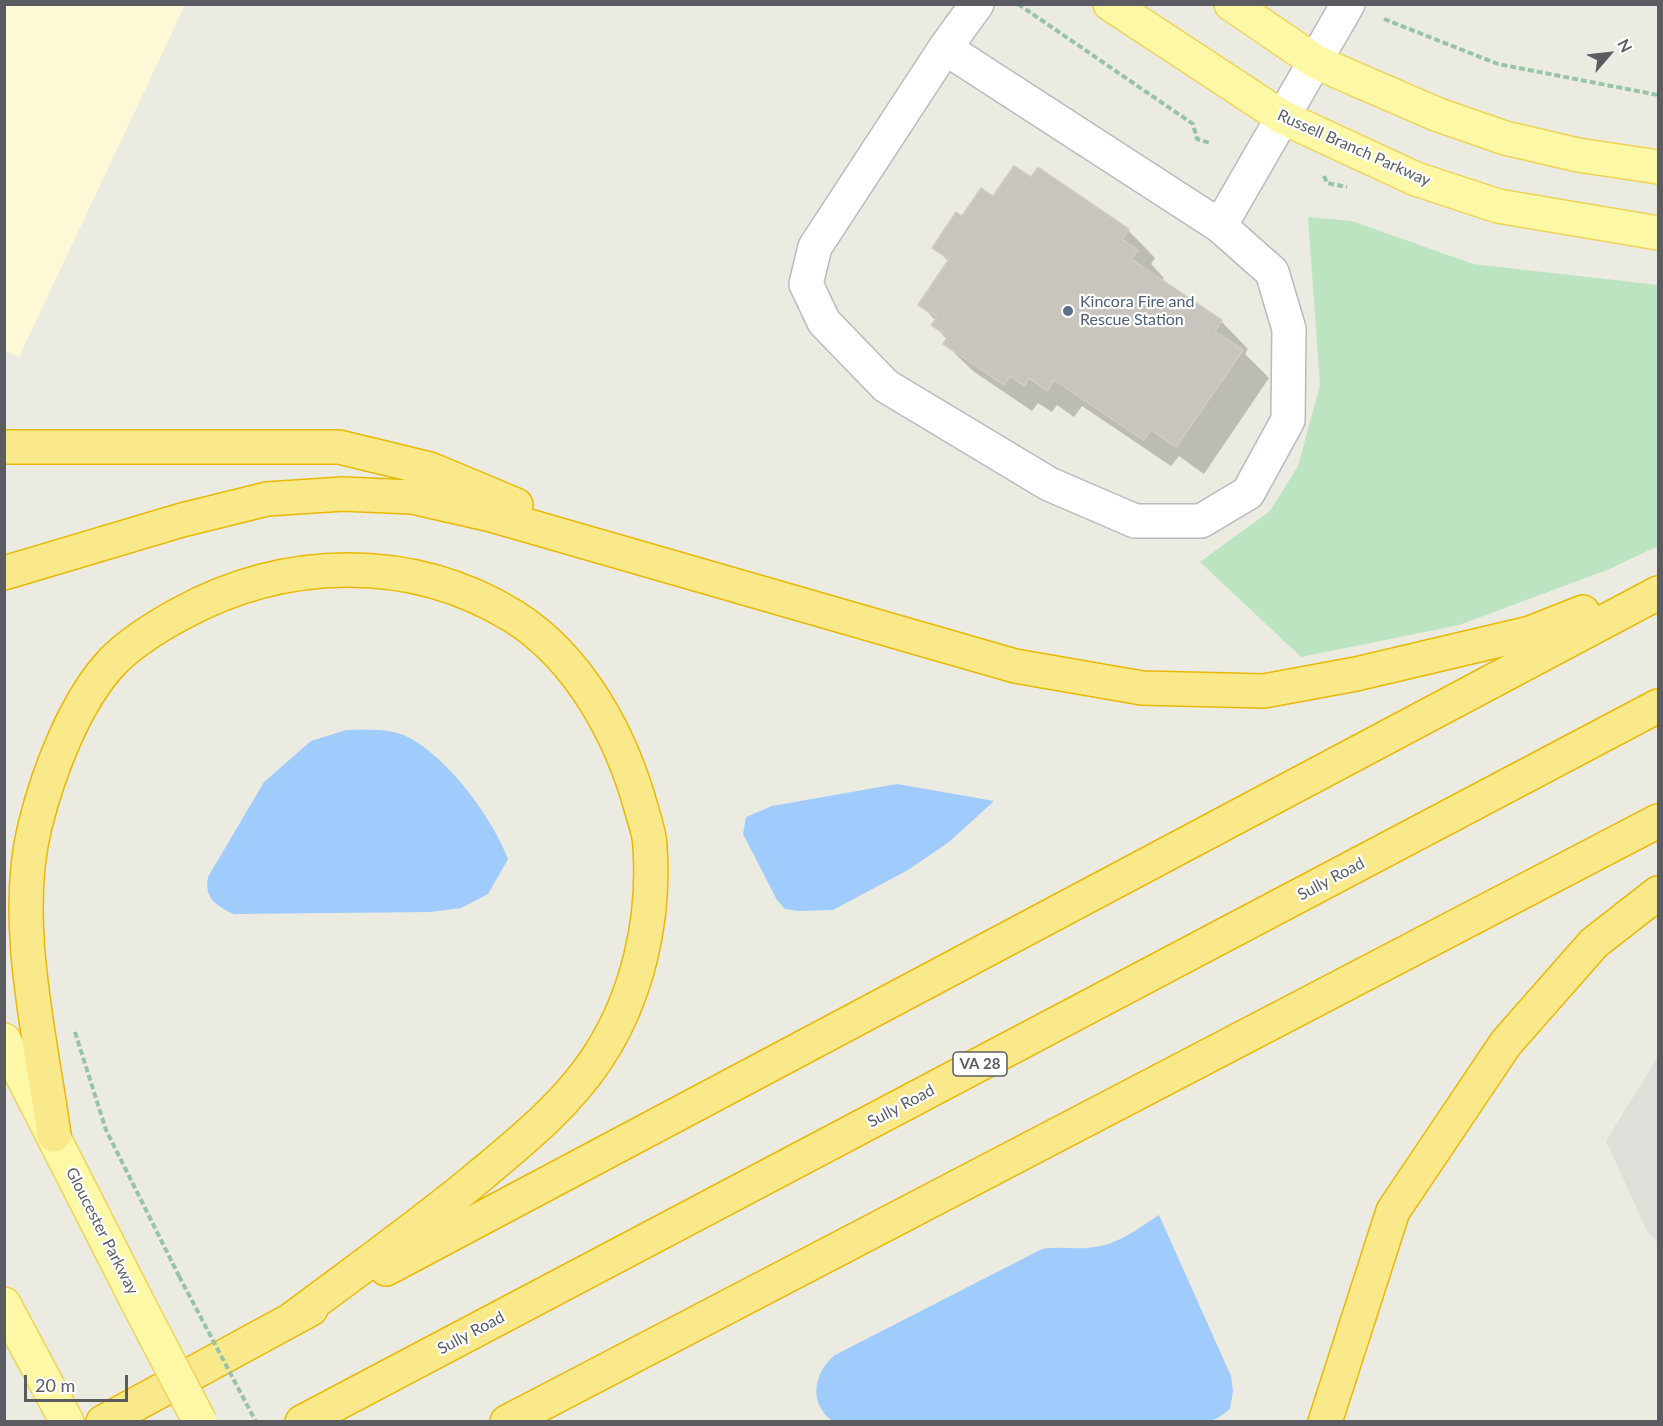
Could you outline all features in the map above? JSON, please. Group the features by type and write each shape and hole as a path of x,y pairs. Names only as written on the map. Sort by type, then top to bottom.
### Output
{"highway":[{"path":"4,447 339,447 430,469 642,557"},
{"path":"4,573 182,520 267,499 343,494 412,497 491,515 642,557 904,636 1015,666 1142,688 1264,691 1356,674 1530,633 1659,582"},
{"path":"54,1136 28,951 25,896 34,828 54,763 83,704 111,663 148,631 207,599 263,580 330,568 392,571 448,586 513,617 558,652 598,706 633,776 651,843 648,919 631,996 597,1059 540,1126 441,1207 292,1319"},
{"path":"103,1422 292,1319 1659,593"},
{"name":"Sully Road","path":"302,1422 1659,706"},
{"path":"507,1422 1659,821"},
{"path":"1325,1422 1393,1211 1506,1043 1594,943 1659,893"}],"main road":[{"name":"Russell Branch Parkway","path":"1110,4 1282,117 1416,179 1498,206 1659,233"},
{"path":"1231,4 1316,62 1436,114 1505,138 1578,155 1659,167"},
{"name":"Gloucester Parkway","path":"4,1040 200,1422"},
{"path":"4,1304 67,1422"}],"lane":[{"path":"945,48 1220,226 1272,273 1289,329 1288,420 1248,493 1201,521 1135,521 1049,484 886,386 824,322 806,284 815,247 945,48 977,4"},
{"path":"1220,226 1348,4"}],"path":[{"path":"1018,4 1193,124 1197,140 1210,143"},
{"path":"1384,19 1498,64 1659,95"},
{"path":"73,1021 88,1080 106,1130 256,1422"}],"shaded area":[{"path":"5,4 185,5 19,357 4,350"},
{"path":"1658,1057 1658,1243 1647,1231 1606,1141"}],"green space":[{"path":"1308,217 1352,221 1473,264 1658,285 1658,546 1607,570 1459,625 1301,657 1200,562 1270,511 1298,466 1320,385"}],"water":[{"path":"346,730 384,731 406,736 437,758 466,789 491,825 508,859 488,894 461,908 431,912 234,914 222,908 210,896 208,877 264,782 311,741"},
{"path":"897,784 994,801 949,842 908,870 833,910 785,909 777,900 743,834 746,817 772,806"},
{"path":"1159,1215 1231,1376 1233,1391 1230,1409 1218,1418 1207,1422 834,1422 825,1415 817,1397 816,1388 822,1370 835,1355 1042,1249 1088,1248 1112,1243"}],"building":[{"name":"Kincora Fire and Rescue Station","path":"1014,166 1031,177 1038,167 1129,229 1122,239 1138,250 1131,259 1222,320 1215,331 1243,350 1176,447 1151,430 1143,440 1054,380 1047,391 1029,378 1024,386 1010,376 1004,385 943,344 948,336 931,325 937,317 918,305 949,259 932,248 956,212 962,216 981,188 993,196"}],"place":[{"name":"Kincora Fire and Rescue Station","path":"1068,311"}]}
